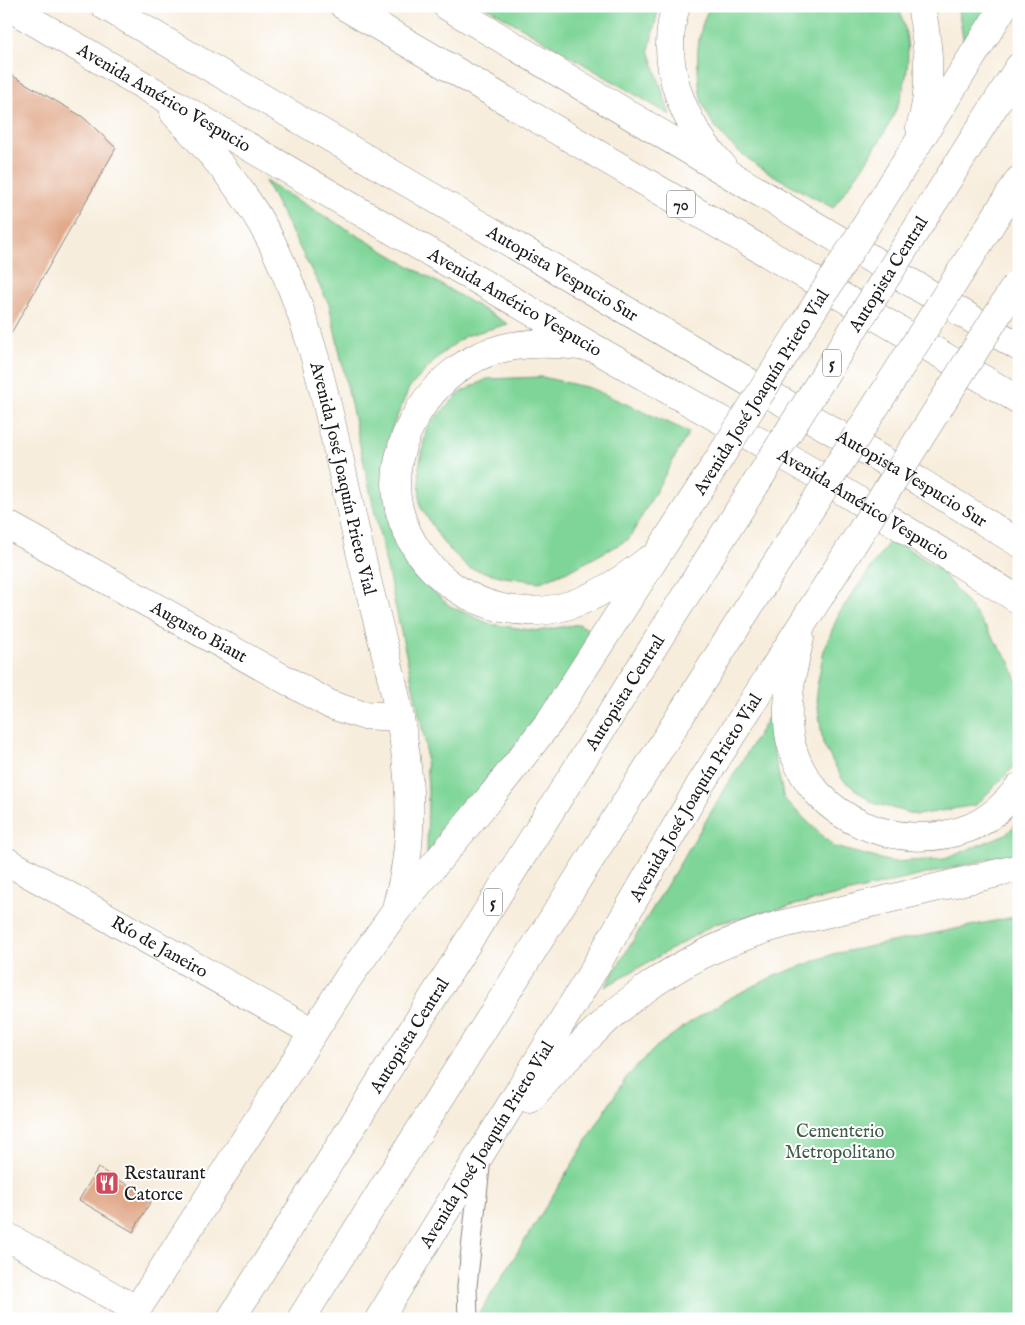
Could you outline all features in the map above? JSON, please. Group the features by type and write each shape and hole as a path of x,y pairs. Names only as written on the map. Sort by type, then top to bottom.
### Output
{"main road":[{"name":"Avenida Américo Vespucio","path":"7,6 596,349 809,470 1014,600"},
{"name":"Autopista Vespucio Sur","path":"105,6 912,477 1019,543"},
{"name":"70","path":"344,6 1019,400"},
{"path":"446,6 737,181 1019,347"},
{"path":"676,6 670,29 669,51 672,73 678,94 703,142 737,181"},
{"path":"912,153 922,123 927,92 928,60 920,6"},
{"name":"Avenida José Joaquín Prieto Vial","path":"134,1314 348,978 396,911 493,794 550,721 670,537 1004,6"},
{"name":"Autopista Central","path":"231,1319 1019,67"},
{"name":"Avenida José Joaquín Prieto Vial","path":"152,90 204,145 241,190 271,242 294,295 311,346 399,717 408,767 410,812 407,862 396,911"},
{"path":"301,1319 1019,180"},
{"name":"Avenida José Joaquín Prieto Vial","path":"378,1319 590,976 700,785 1017,283"},
{"path":"596,349 564,344 532,344 499,349 456,371 438,386 419,412 402,445 396,487 399,508 405,528 414,548 428,567 446,582 466,595 489,604 528,611 563,607 605,589 629,575 670,537"},
{"name":"Augusto Biaut","path":"6,524 331,705 362,715 399,717"},
{"path":"803,624 789,696 788,731 798,764 809,781 835,809 874,830 898,836 923,838 948,834 970,827 991,815 1009,800 1019,787"},
{"name":"Río de Janeiro","path":"6,860 314,1032"},
{"path":"481,1154 570,1054 603,1022 643,990 687,960 750,933 1019,868"},
{"path":"6,1236 134,1314"}],"lane":[{"path":"468,1319 467,1286 481,1154"}],"green space":[{"path":"485,6 659,6 649,50 670,115"},
{"path":"710,6 898,6 906,36 908,63 903,89 894,114 881,138 833,208 758,166 740,153 712,122 702,100 699,87 698,62 701,29"},
{"path":"958,6 994,6 965,52"},
{"path":"265,181 508,324 465,336 440,355 409,388 388,438 385,476 395,536 409,570 450,606 490,624 538,631 579,624 591,631 587,648 513,749 427,854 428,790 425,741 329,304"},
{"path":"542,377 590,388 689,432 629,539 577,567 540,582 504,577 469,568 444,544 420,506 419,467 427,426 461,392 487,379"},
{"path":"892,538 939,569 976,614 1010,662 1019,686 1019,745 1014,767 976,805 917,815 873,803 843,780 823,744 816,692 824,650 839,613"},
{"path":"773,710 771,740 784,799 834,847 892,862 945,859 1006,834 1019,821 1019,852 715,924 605,987"},
{"name":"Cementerio Metropolitano","path":"1019,916 1019,1319 476,1319 625,1079 656,1047 689,1023 728,999 772,977 833,954"}],"building":[{"path":"6,72 83,117 116,148 6,342"},
{"name":"Restaurant Catorce","path":"98,1168 152,1199 133,1232 79,1200"}],"place":[{"name":"Restaurant Catorce","path":"107,1183"}]}
